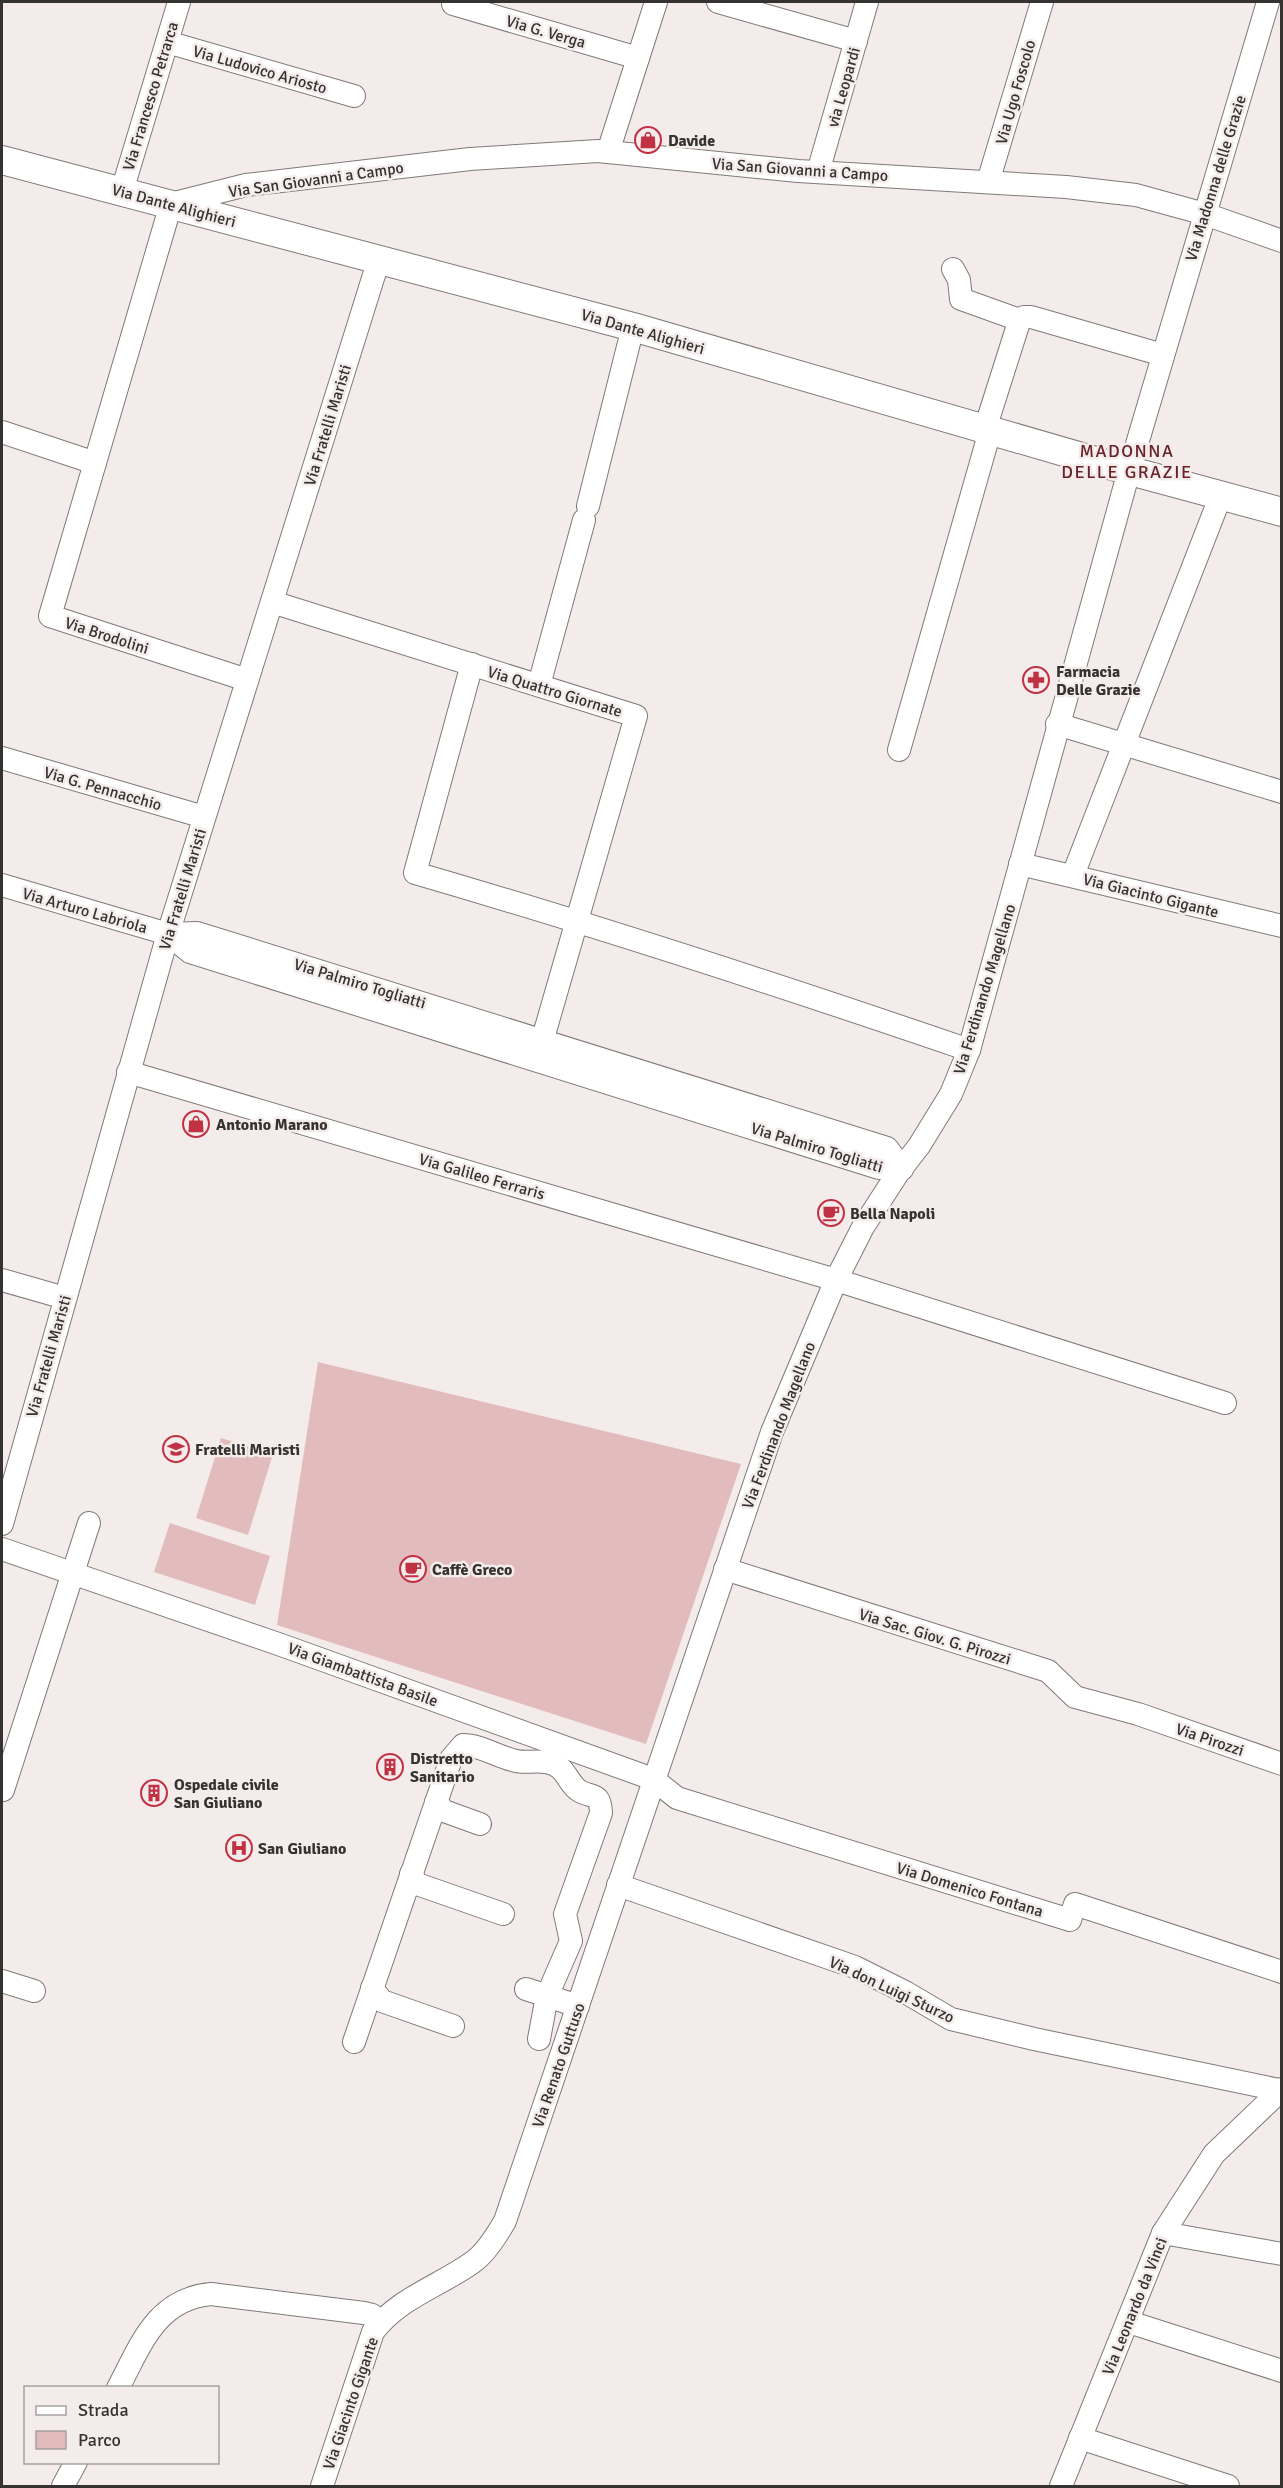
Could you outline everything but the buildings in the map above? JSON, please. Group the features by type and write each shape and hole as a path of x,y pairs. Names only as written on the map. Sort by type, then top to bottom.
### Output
{"main road":[{"name":"Via Dante Alighieri","path":"2,160 633,327 1129,471 1281,512"}],"street":[{"name":"Via Francesco Petrarca","path":"122,191 179,2"},
{"path":"608,152 656,2"},
{"path":"718,2 856,41"},
{"name":"via Leopardi","path":"818,172 867,2"},
{"name":"Via Ugo Foscolo","path":"988,182 1042,2"},
{"name":"Via Madonna delle Grazie","path":"1129,471 1268,2"},
{"name":"Via G. Verga","path":"453,4 638,58"},
{"name":"Via Ludovico Ariosto","path":"167,42 354,96"},
{"name":"Via San Giovanni a Campo","path":"171,204 246,185 470,159 608,152 818,172 988,182 1136,195 1204,214 1281,241"},
{"path":"2,432 94,463 171,204"},
{"name":"Via Fratelli Maristi","path":"2,1524 168,934 379,259"},
{"path":"953,269 959,280 961,299 1014,318 1018,322"},
{"path":"899,750 1018,322 1024,317 1031,317 1163,355"},
{"path":"539,686 633,327"},
{"name":"Via Brodolini","path":"94,463 50,616 247,680"},
{"name":"Via Ferdinando Magellano","path":"653,1779 772,1432 836,1281 863,1227 920,1146 951,1094 969,1050 1057,724 1129,471"},
{"path":"1073,875 1221,495"},
{"name":"Via Quattro Giornate","path":"272,602 636,716 540,1049"},
{"path":"472,664 415,873 578,920 767,980 969,1050"},
{"path":"1057,724 1281,792"},
{"name":"Via G. Pennacchio","path":"2,758 204,817"},
{"name":"Via Giacinto Gigante","path":"1020,864 1281,926"},
{"name":"Via Arturo Labriola","path":"2,885 168,934"},
{"name":"Via Palmiro Togliatti","path":"168,934 190,952 540,1049 879,1168 902,1169"},
{"name":"Via Galileo Ferraris","path":"129,1072 836,1281 1225,1403"},
{"path":"2,1280 65,1298"},
{"path":"3,1790 89,1523"},
{"name":"Via Giambattista Basile","path":"2,1549 284,1646 547,1752 653,1779"},
{"name":"Via Sac. Giov. G. Pirozzi","path":"725,1569 1048,1671 1075,1697 1138,1714"},
{"name":"Via Pirozzi","path":"1138,1714 1281,1764"},
{"path":"354,2042 451,1759 463,1745 471,1745 517,1761 536,1760 547,1752 578,1790 595,1796 601,1802 601,1813 565,1914 571,1941 547,1996 538,2039"},
{"name":"Via Renato Guttuso","path":"381,2321 401,2305 475,2261 498,2234 505,2221 653,1779"},
{"name":"Via Domenico Fontana","path":"653,1779 677,1798 1070,1920 1075,1904 1281,1972"},
{"path":"436,1802 444,1811 480,1824"},
{"path":"411,1874 417,1884 503,1914"},
{"name":"Via don Luigi Sturzo","path":"618,1885 855,1968 905,1992 951,2019 1034,2039 1280,2090"},
{"path":"2,1980 34,1991"},
{"path":"372,1988 382,2001 453,2026"},
{"path":"526,1989 578,2006"},
{"name":"Via Leonardo da Vinci","path":"1061,2487 1163,2234 1214,2154 1280,2090"},
{"path":"1163,2234 1281,2254"},
{"path":"119,2386 152,2327 162,2314 188,2297 211,2294 364,2313 381,2321"},
{"name":"Via Giacinto Gigante","path":"322,2487 368,2343 381,2321"},
{"path":"1129,2322 1281,2371"},
{"path":"1080,2438 1228,2487"},
{"path":"63,2487 75,2464"}],"green space":[{"path":"318,1362 741,1464 646,1744 277,1625"},
{"path":"221,1438 273,1454 248,1535 196,1518"},
{"path":"170,1523 270,1556 255,1605 154,1572"}],"place":[{"name":"Davide","path":"648,140"},
{"name":"Farmacia Delle Grazie","path":"1036,680"},
{"name":"Antonio Marano","path":"196,1124"},
{"name":"Bella Napoli","path":"831,1213"},
{"name":"Fratelli Maristi","path":"176,1449"},
{"name":"Caffè Greco","path":"413,1569"},
{"name":"Distretto Sanitario","path":"390,1767"},
{"name":"Ospedale civile San Giuliano","path":"154,1793"},
{"name":"San Giuliano","path":"239,1848"}],"district":[{"name":"MADONNA DELLE GRAZIE","path":"1127,461"}]}
